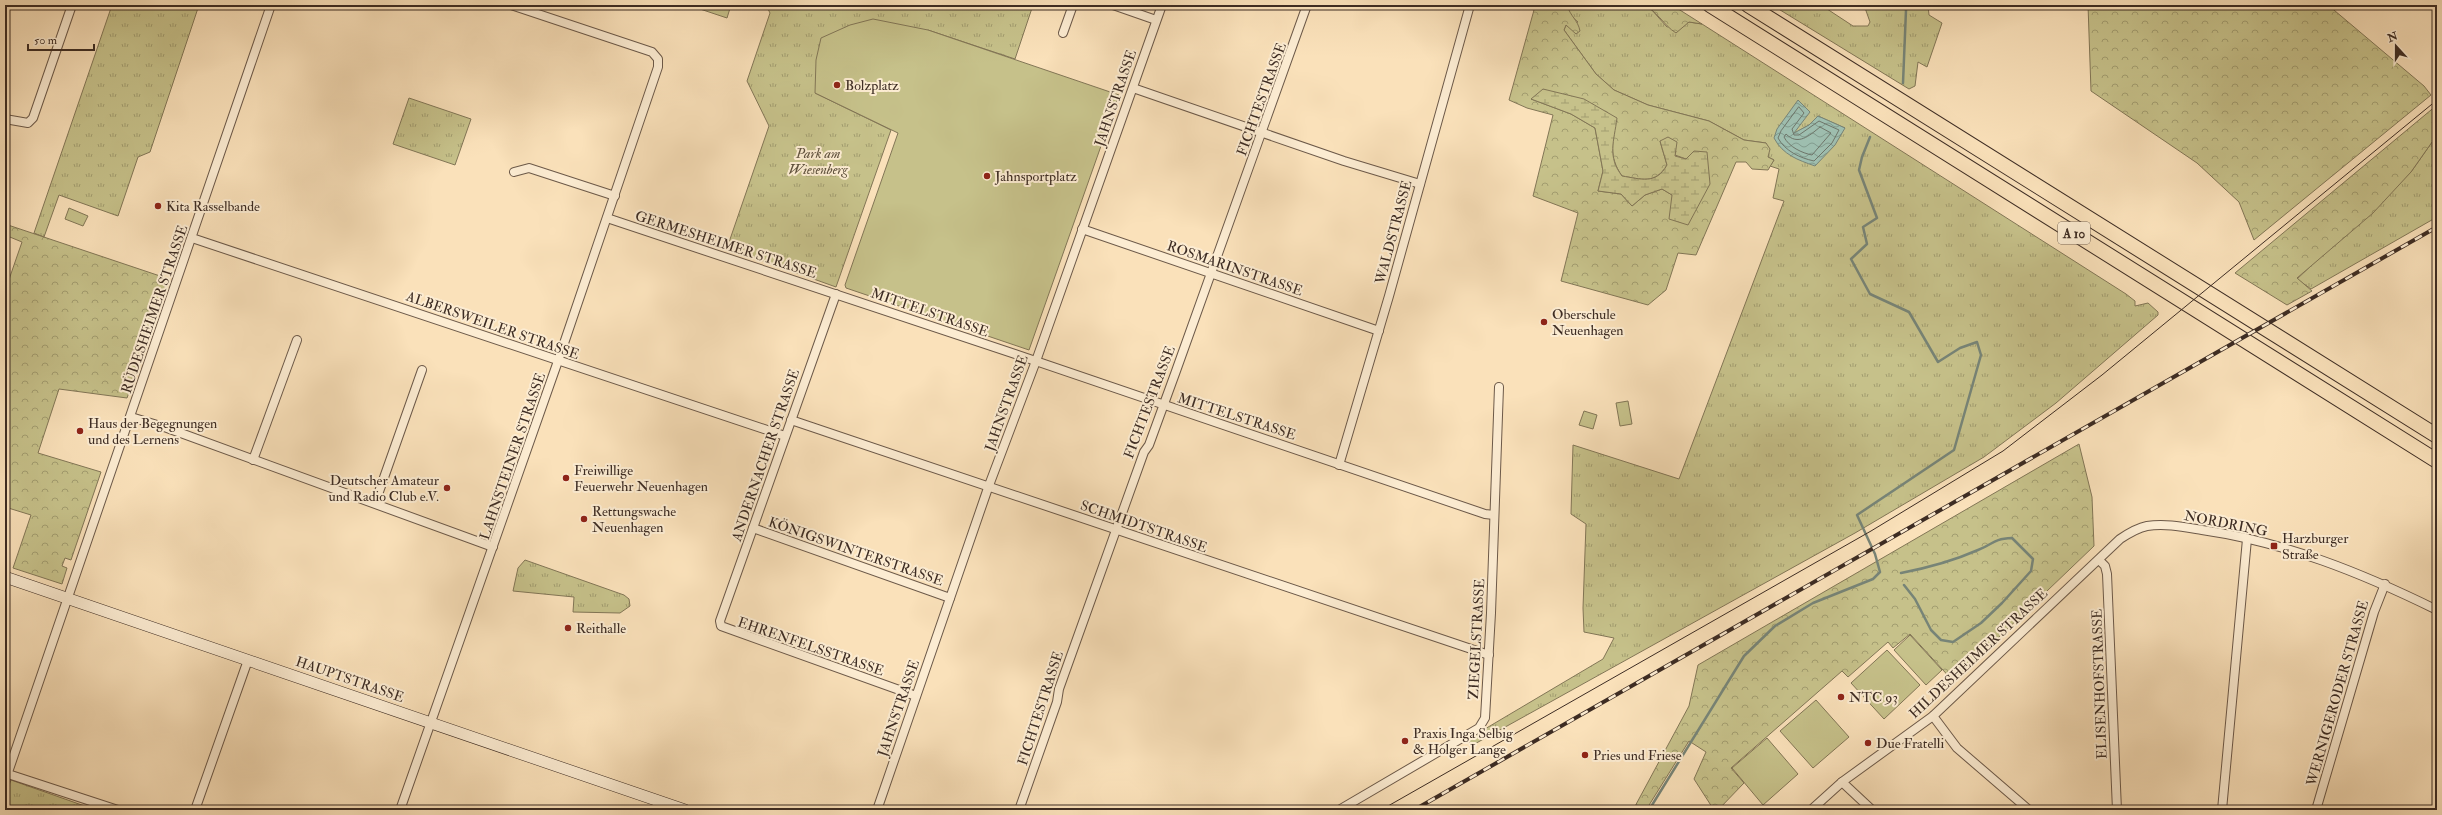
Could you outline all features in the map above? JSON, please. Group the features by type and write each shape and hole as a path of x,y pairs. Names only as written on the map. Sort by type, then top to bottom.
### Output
{"highway":[{"name":"A 10","path":"1710,5 2437,461"},
{"name":"A 10","path":"1748,5 2437,436"}],"main road":[{"name":"HAUPTSTRASSE","path":"5,576 685,810"}],"street":[{"path":"5,119 28,123 33,118 72,5"},
{"name":"RÜDESHEIMER STRASSE","path":"6,777 132,417 271,5"},
{"name":"LAHNSTEINER STRASSE","path":"400,810 558,361 658,67 658,59 652,52 512,5"},
{"path":"1063,33 1073,5"},
{"path":"1113,5 1156,20"},
{"name":"JAHNSTRASSE","path":"877,810 988,488 1036,361 1162,5"},
{"name":"FICHTESTRASSE","path":"1019,810 1057,702 1059,689 1115,530 1163,406 1262,134 1307,5"},
{"name":"WALDSTRASSE","path":"1339,465 1379,331 1470,5"},
{"path":"1132,88 1262,134 1420,184"},
{"path":"514,172 529,168 615,196"},
{"name":"GERMESHEIMER STRASSE","path":"607,218 836,294"},
{"name":"ROSMARINSTRASSE","path":"1082,229 1379,331"},
{"name":"ALBERSWEILER STRASSE","path":"192,238 785,436"},
{"name":"MITTELSTRASSE","path":"836,294 1036,361 1163,406 1485,514 1494,515"},
{"name":"ANDERNACHER STRASSE","path":"721,626 720,621 836,294"},
{"path":"254,460 297,340"},
{"path":"375,503 422,370"},
{"name":"ZIEGELSTRASSE","path":"1340,810 1479,728 1485,718 1489,655 1499,387"},
{"path":"132,417 375,503 493,547"},
{"name":"SCHMIDTSTRASSE","path":"791,420 988,488 1489,655"},
{"name":"NORDRING","path":"2120,539 2132,531 2158,525 2220,532 2324,560 2385,584 2437,610"},
{"name":"KÖNIGSWINTERSTRASSE","path":"753,528 950,598"},
{"name":"HILDESHEIMER STRASSE","path":"1811,810 1842,782 1933,716 2120,539"},
{"path":"2222,810 2246,539"},
{"name":"ELISENHOFSTRASSE","path":"2099,560 2107,574 2118,810"},
{"name":"WERNIGERODER STRASSE","path":"2316,810 2374,612 2385,584"},
{"name":"EHRENFELSSTRASSE","path":"721,626 916,696"},
{"path":"195,810 248,660"},
{"path":"1933,716 1957,748 2029,810"},
{"path":"6,777 118,810"},
{"path":"1842,782 1872,810"},
{"path":"2137,810 2198,810"}],"green space":[{"path":"112,5 199,5 150,152 138,157 118,216 59,195 44,237 34,233"},
{"path":"688,5 731,5 727,18"},
{"name":"Park am Wiesenberg","path":"766,5 1033,5 1015,59 928,30 815,93 891,130 836,287 727,248 769,126 747,81 770,13"},
{"path":"1517,5 1567,5 1578,24 1580,31 1576,34 1566,25 1564,30 1596,74 1614,90 1648,105 1709,121 1744,140 1766,143 1770,149 1768,157 1774,160 1768,170 1752,169 1746,162 1736,162 1696,255 1678,253 1666,290 1648,305 1561,281 1578,213 1533,196 1553,115 1527,108 1509,100 1534,10","holes":["1531,99 1616,118 1613,155 1622,176 1641,179 1658,176 1667,165 1660,141 1676,151 1675,155 1686,159 1672,195 1662,189 1645,195 1632,206 1621,194 1598,191 1603,171 1595,128 1571,114"]},
{"path":"1567,5 1643,5 1650,8 1667,27 1689,22 1702,24 2126,294 2135,301 2135,306 2148,303 2158,312 2158,315 2056,403 1984,457 1855,533 1471,746 1468,739 1603,659 1614,638 1584,632 1583,608 1586,524 1571,514 1573,445 1679,479 1784,201 1773,198 1779,169 1770,166 1774,160 1768,157 1766,143 1744,140 1709,121 1648,105 1614,90 1596,74 1564,30 1566,25 1578,22 1570,15","holes":["1818,116 1845,128 1793,134 1809,125"]},
{"path":"1643,5 1672,5 1702,24 1689,22 1676,33 1671,30 1652,10"},
{"path":"1772,5 1821,5 1853,26 1868,26 1870,22 1864,5 1928,5 1929,15 1942,23 1927,67 1918,62 1915,86 1909,89"},
{"path":"2088,5 2328,5 2424,86 2431,95 2254,240 2239,202 2197,163 2091,91"},
{"name":"Jahnsportplatz","path":"873,19 928,30 1119,95 1029,350 846,288 845,285 898,133 815,93 816,60 821,38 850,25"},
{"path":"1543,89 1584,99 1617,118 1613,142 1613,155 1617,169 1622,176 1648,179 1658,176 1667,165 1660,141 1668,137 1677,142 1675,156 1686,159 1694,151 1707,152 1710,184 1688,225 1669,219 1672,195 1662,189 1645,195 1632,206 1621,194 1598,191 1603,171 1595,128 1571,114 1531,99"},
{"path":"409,98 471,119 455,165 393,144"},
{"path":"2437,105 2437,135 2411,172 2373,213 2297,278 2312,291 2287,305 2235,273"},
{"path":"2437,135 2437,217 2311,289 2297,279 2411,172"},
{"path":"69,208 88,216 83,226 65,219"},
{"path":"5,224 169,279 127,398 59,389 38,453 101,472 71,560 65,558 62,566 67,568 62,584 13,568 31,515 5,507 5,291 22,242 5,235"},
{"path":"1628,401 1632,424 1620,426 1616,403"},
{"path":"1584,411 1597,415 1593,429 1579,425"},
{"path":"2079,444 2092,497 2094,546 1953,681 1910,634 1893,648 1888,642 1848,677 1842,671 1731,768 1744,783 1718,810 1710,810 1712,807 1694,779 1706,752 1689,741 1646,810 1633,810 1689,706 1698,665"},
{"path":"525,560 624,595 629,599 630,606 620,613 573,612 574,597 513,591 518,568"},
{"path":"1910,635 1942,670 1926,685 1894,650"},
{"path":"1887,650 1920,685 1884,719 1851,683"},
{"path":"1816,700 1849,737 1813,768 1780,731"},
{"path":"1767,738 1798,774 1763,805 1732,768"},
{"path":"11,780 96,810 5,810 5,796"}],"water":[{"path":"1798,100 1810,112 1794,133 1809,125 1818,116 1845,128 1835,145 1815,166 1786,153 1774,138 1777,129"}],"waterway":[{"path":"1903,83 1906,10 1904,5"},
{"path":"1649,810 1744,656 1775,626 1813,603 1873,579 1880,572 1875,554 1857,515 1954,450 1981,355 1977,342 1960,348 1938,362 1909,312 1870,294 1851,259 1867,244 1863,227 1877,218 1859,170 1862,157 1870,137"},
{"path":"1901,573 1950,561 1997,541 2012,538 2033,559 2031,571 2002,603 1981,623 1953,642 1941,640 1931,630 1915,599 1904,585"}],"tram line":[{"path":"1381,810 1871,531 2003,451 2102,375 2437,100"}],"railway":[{"path":"1414,810 2437,227"}],"place":[{"name":"Bolzplatz","path":"837,85"},
{"name":"Jahnsportplatz","path":"987,176"},
{"name":"Kita Rasselbande","path":"158,206"},
{"name":"Oberschule Neuenhagen","path":"1544,322"},
{"name":"Haus der Begegnungen und des Lernens","path":"80,431"},
{"name":"Freiwillige Feuerwehr Neuenhagen","path":"566,478"},
{"name":"Deutscher Amateur und Radio Club e.V.","path":"447,488"},
{"name":"Rettungswache Neuenhagen","path":"584,519"},
{"name":"Harzburger Straße","path":"2274,546"},
{"name":"Reithalle","path":"568,628"},
{"name":"NTC 93","path":"1841,697"},
{"name":"Praxis Inga Selbig & Holger Lange","path":"1405,741"},
{"name":"Due Fratelli","path":"1868,743"},
{"name":"Pries und Friese","path":"1585,755"}]}
